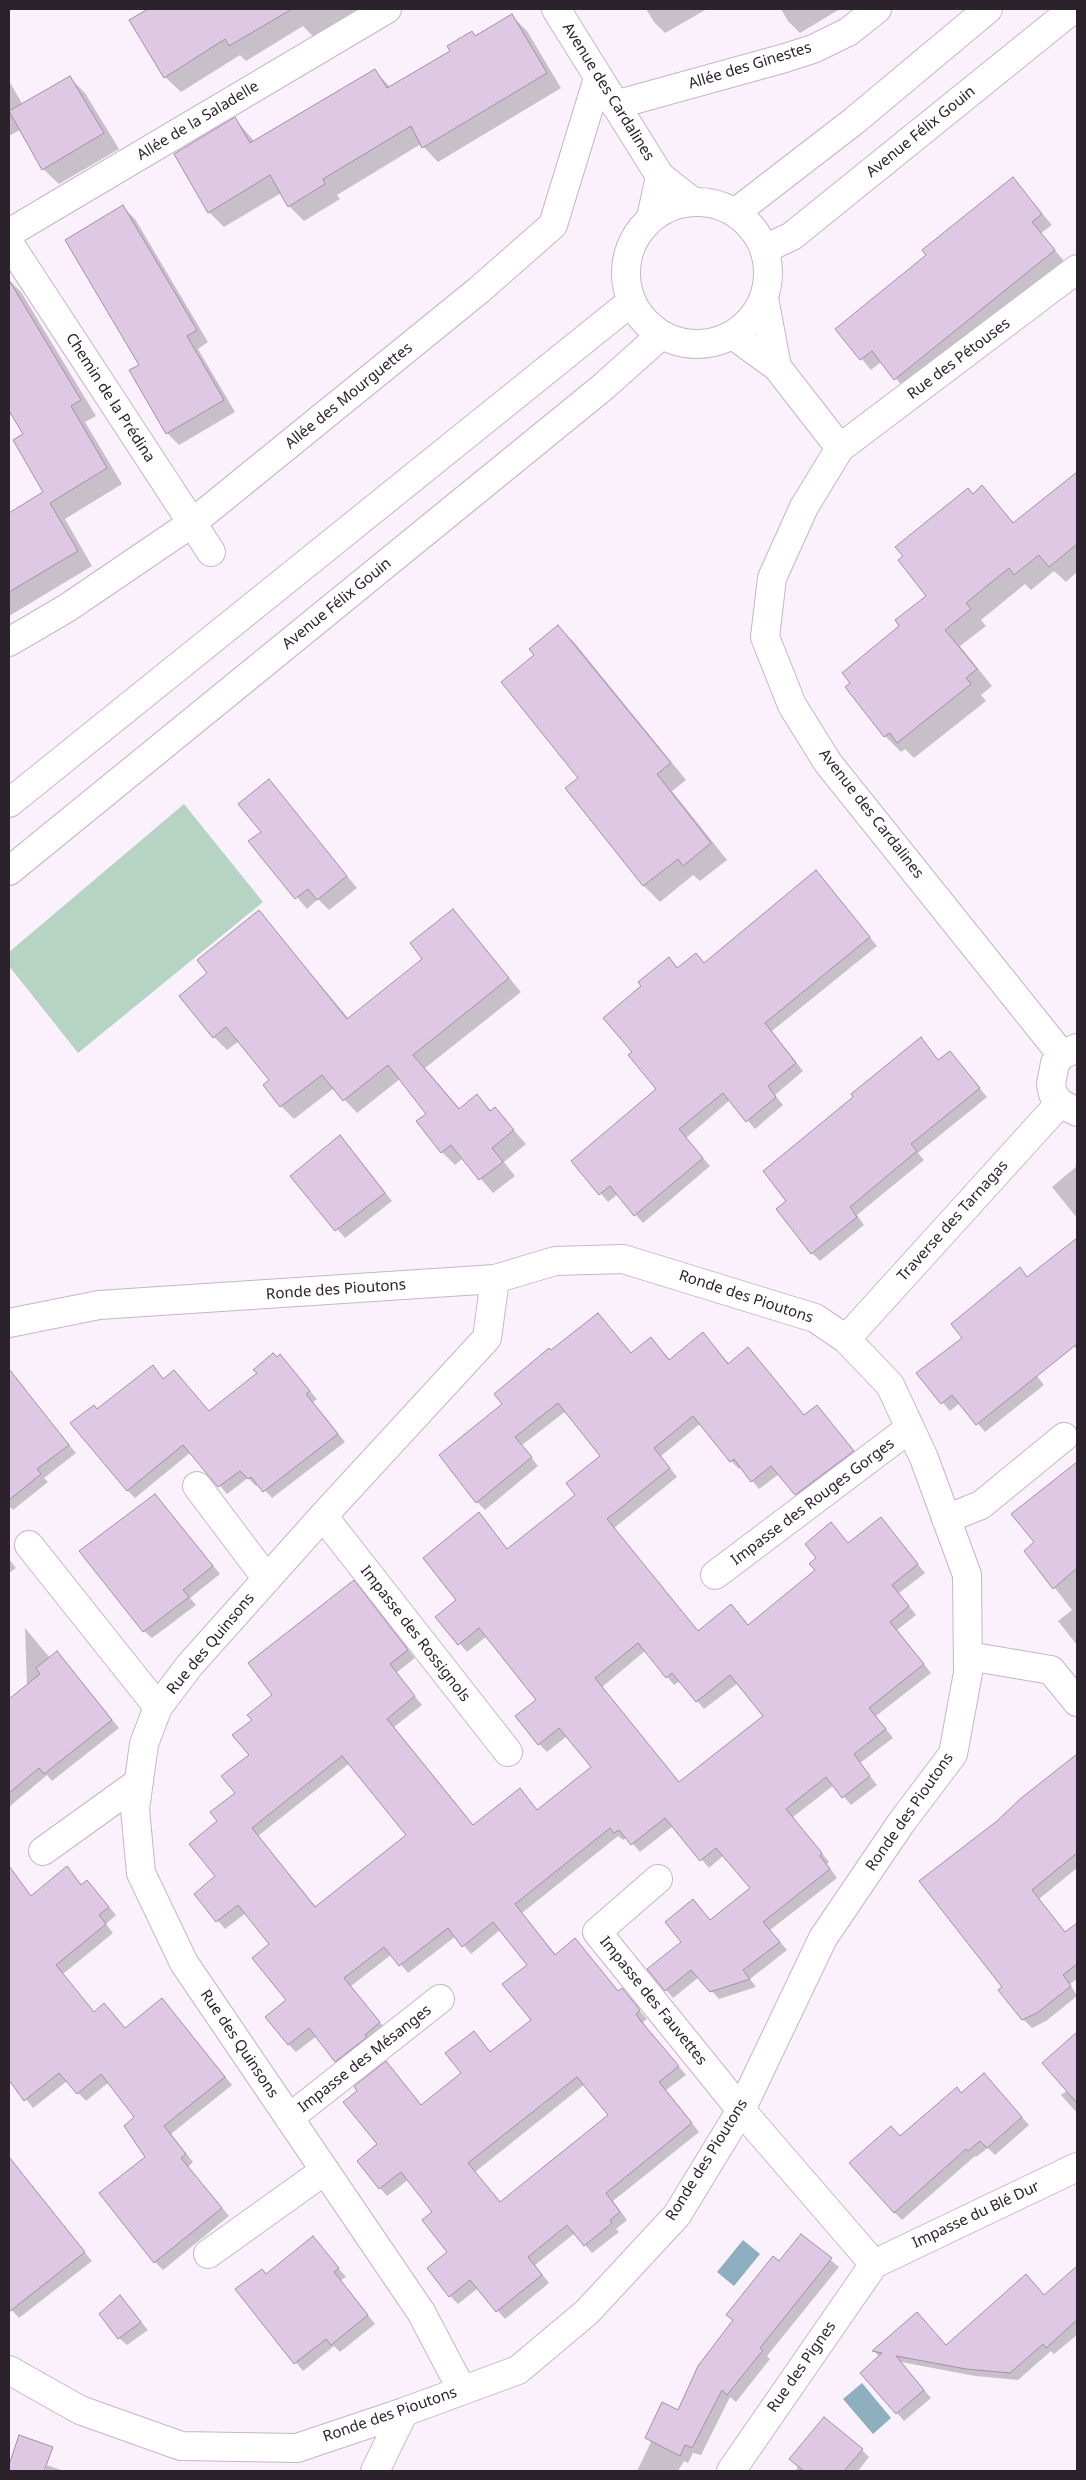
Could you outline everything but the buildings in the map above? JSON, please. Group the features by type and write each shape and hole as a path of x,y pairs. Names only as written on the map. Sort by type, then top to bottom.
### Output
{"street":[{"name":"Allée de la Saladelle","path":"9,233 387,9"},
{"name":"Avenue des Cardalines","path":"556,9 660,176 692,201"},
{"name":"Allée des Ginestes","path":"615,104 813,49 848,32 877,9"},
{"path":"736,212 854,121 988,9"},
{"name":"Avenue Félix Gouin","path":"765,249 792,236 1073,9"},
{"name":"Allée des Mourguettes","path":"9,642 67,608 192,523 479,290 553,226 598,78"},
{"name":"Avenue des Cardalines","path":"651,218 660,176"},
{"path":"692,201 715,203 736,212 753,228 765,249 769,274 764,298 752,319 733,335 709,344 685,344 662,335 644,321 631,302 626,279 627,257 636,235 651,218 670,207 692,201"},
{"name":"Chemin de la Prédina","path":"9,243 211,552"},
{"name":"Rue des Pétouses","path":"840,448 1077,269"},
{"path":"764,298 778,367"},
{"path":"9,803 631,302"},
{"name":"Avenue Félix Gouin","path":"9,870 603,387 662,335"},
{"path":"733,335 778,367 840,448"},
{"name":"Avenue des Cardalines","path":"840,448 804,507 772,578 765,637 792,705 828,763 1069,1051"},
{"path":"1069,1051 1055,1063 1050,1084 1053,1094 1069,1107"},
{"name":"Traverse des Tarnagas","path":"846,1339 1069,1107"},
{"name":"Ronde des Pioutons","path":"9,1323 99,1305 495,1279 555,1261 623,1259 815,1318 846,1339 890,1384 924,1458 968,1575 968,1673 953,1754 901,1823 824,1938 741,2110 677,2214 587,2312 518,2370 404,2412 297,2448 182,2446 80,2410 9,2370"},
{"name":"Rue des Quinsons","path":"462,2390 421,2312 184,1963 141,1873 135,1809 144,1744 158,1708 189,1666 322,1516 487,1338 495,1279"},
{"name":"Impasse des Rouges Gorges","path":"716,1575 910,1428"},
{"path":"946,1519 981,1505 1064,1437"},
{"path":"197,1486 267,1578"},
{"name":"Impasse des Rossignols","path":"322,1516 508,1752"},
{"path":"29,1545 158,1708"},
{"path":"968,1656 1051,1670 1077,1702"},
{"path":"43,1850 139,1782"},
{"name":"Impasse des Fauvettes","path":"658,1879 597,1932 741,2110"},
{"name":"Impasse des Mésanges","path":"289,2118 440,1999"},
{"path":"741,2110 874,2264"},
{"name":"Impasse du Blé Dur","path":"874,2264 1077,2167"},
{"path":"208,2254 324,2171"},
{"name":"Rue des Pignes","path":"730,2471 874,2264"},
{"path":"375,2471 404,2412"}],"green space":[{"path":"184,804 263,902 78,1053 9,966 9,952"}],"water":[{"path":"743,2240 760,2254 734,2286 717,2272"},
{"path":"862,2383 891,2418 873,2434 843,2399"}]}
